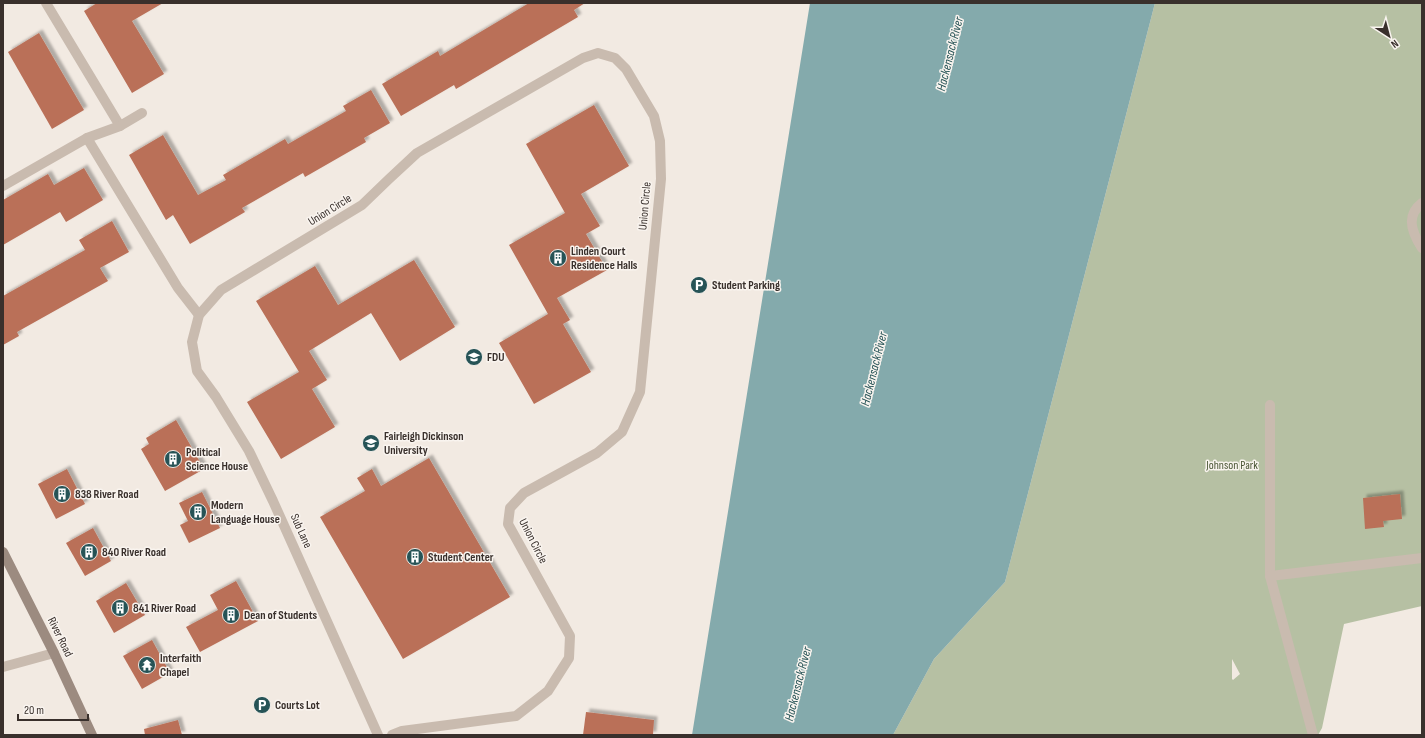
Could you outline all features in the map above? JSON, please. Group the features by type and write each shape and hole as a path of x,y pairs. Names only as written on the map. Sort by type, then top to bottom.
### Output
{"main road":[{"name":"River Road","path":"3,552 54,653 92,735"}],"street":[{"path":"46,3 120,126"},
{"name":"Union Circle","path":"192,342 199,315 221,290 335,223 362,205 417,153 583,58 598,53 615,58 626,69 654,116 660,141 661,178 640,392 622,432 597,453 524,494 510,508 508,524 570,636 569,658 548,691 516,716 402,731 392,735"},
{"path":"3,186 87,138 120,126 142,113"},
{"path":"87,138 178,288 199,315"},
{"path":"1422,203 1415,208 1412,214 1414,236 1422,248"},
{"name":"Sub Lane","path":"192,342 197,371 216,397 249,451 378,735"},
{"path":"1270,405 1270,576 1313,735"},
{"path":"1270,576 1422,558"},
{"path":"3,667 54,653"}],"green space":[{"name":"Johnson Park","path":"1155,3 1422,3 1422,606 1344,624 1322,728 1318,735 893,735 934,659 1005,582","holes":["1232,659 1240,674 1233,680 1232,679"]}],"water":[{"name":"Hackensack River","path":"810,3 1155,3 1005,582 934,659 893,735 692,735"}],"building":[{"path":"97,3 163,3 132,21 164,74 132,93 84,11"},
{"path":"529,3 585,3 574,10 578,17 456,89 454,85 401,116 382,84 438,51 440,56"},
{"path":"39,33 84,110 52,129 8,52"},
{"path":"371,90 390,123 364,138 366,142 305,177 303,173 242,208 245,212 190,244 173,215 166,220 129,155 163,135 198,195 226,180 223,175 285,139 288,144 346,111 343,106"},
{"name":"Linden Court Residence Halls","path":"594,105 629,166 581,194 600,226 586,234 607,270 557,298 570,320 563,324 591,372 534,404 499,343 548,314 509,245 565,213 526,144"},
{"path":"84,168 103,200 66,222 60,212 3,245 3,200 48,174 54,185"},
{"path":"112,221 129,252 100,268 108,281 17,332 19,336 3,345 3,296 85,250 79,240"},
{"path":"414,260 455,327 400,361 371,313 309,351 327,380 312,389 335,427 281,459 247,402 299,372 256,301 315,266 338,305"},
{"name":"Political Science House","path":"176,420 204,469 165,491 141,449 149,444 146,438"},
{"name":"Student Center","path":"429,458 510,597 403,659 320,517 365,491 357,478 372,469 381,486"},
{"name":"838 River Road","path":"67,469 85,504 56,519 38,484"},
{"name":"Modern Language House","path":"202,492 220,528 189,543 180,525 188,521 179,503"},
{"path":"1400,494 1402,519 1383,521 1384,527 1365,529 1363,498"},
{"name":"840 River Road","path":"93,528 111,561 85,576 66,543"},
{"name":"Dean of Students","path":"236,581 258,621 200,652 186,627 218,610 210,595"},
{"name":"841 River Road","path":"126,583 145,615 114,633 96,601"},
{"name":"Interfaith Chapel","path":"152,640 170,673 142,689 123,656"},
{"path":"586,712 654,720 653,735 583,735"},
{"path":"178,720 182,735 145,735 144,729"}],"place":[{"name":"Linden Court Residence Halls","path":"558,258"},
{"name":"Student Parking","path":"699,285"},
{"name":"FDU","path":"474,357"},
{"name":"Fairleigh Dickinson University","path":"371,443"},
{"name":"Political Science House","path":"173,459"},
{"name":"838 River Road","path":"62,494"},
{"name":"Modern Language House","path":"198,512"},
{"name":"840 River Road","path":"89,552"},
{"name":"Student Center","path":"415,557"},
{"name":"841 River Road","path":"120,608"},
{"name":"Dean of Students","path":"231,615"},
{"name":"Interfaith Chapel","path":"147,665"},
{"name":"Courts Lot","path":"262,705"}]}
